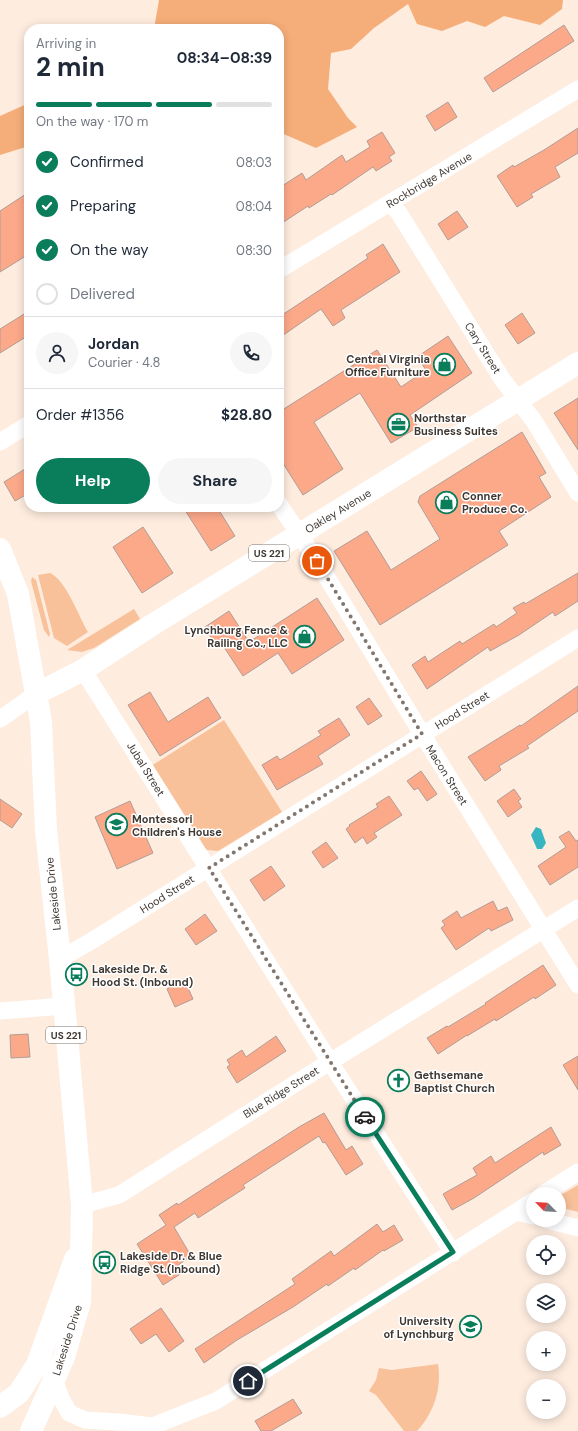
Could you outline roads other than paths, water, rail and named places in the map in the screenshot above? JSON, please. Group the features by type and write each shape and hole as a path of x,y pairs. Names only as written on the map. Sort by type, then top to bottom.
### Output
{"main road":[{"name":"Oakley Avenue","path":"36,694 83,670 158,621 517,399 578,363"},
{"name":"Lakeside Drive","path":"0,549 18,594 41,722 46,830 60,958 82,1205 80,1302 64,1357 31,1431"},
{"name":"Lakeside Drive","path":"0,1407 19,1393 36,1365 81,1243"}],"street":[{"name":"Rockbridge Avenue","path":"284,267 578,89"},
{"name":"Cary Street","path":"390,203 399,213 502,379 534,421 578,493"},
{"path":"0,442 24,427"},
{"name":"Macon Street","path":"284,512 320,566 422,734 578,985"},
{"name":"Hood Street","path":"60,958 93,940 578,638"},
{"name":"Jubal Street","path":"83,670 330,1062 453,1252"},
{"path":"0,719 36,694"},
{"name":"Blue Ridge Street","path":"82,1205 119,1195 578,908"},
{"path":"0,1011 64,1006"},
{"path":"554,1187 578,1172"},
{"path":"54,1380 69,1413 85,1420 119,1422 146,1429 216,1401 526,1206"},
{"path":"516,1212 526,1214"},
{"path":"566,1225 578,1228"}],"water":[{"path":"536,827 541,829 546,843 542,849 537,849 531,835"}],"place":[{"name":"Central Virginia Office Furniture","path":"445,365"},
{"name":"Northstar Business Suites","path":"398,424"},
{"name":"Conner Produce Co.","path":"446,502"},
{"name":"Lynchburg Fence & Railing Co., LLC","path":"304,636"},
{"name":"Montessori Children's House","path":"116,825"},
{"name":"Lakeside Dr. & Hood St. (Inbound)","path":"77,975"},
{"name":"Gethsemane Baptist Church","path":"399,1081"},
{"name":"Lakeside Dr. & Blue Ridge St.(Inbound)","path":"105,1262"},
{"name":"University of Lynchburg","path":"470,1327"}]}
